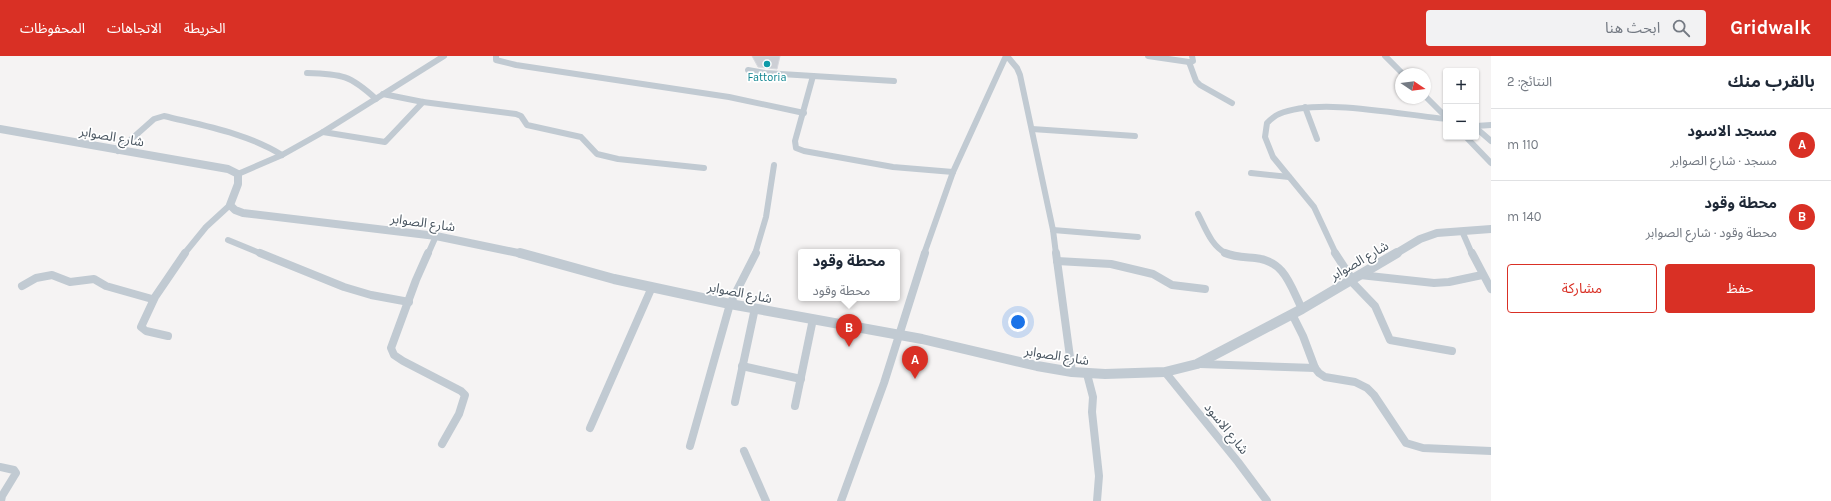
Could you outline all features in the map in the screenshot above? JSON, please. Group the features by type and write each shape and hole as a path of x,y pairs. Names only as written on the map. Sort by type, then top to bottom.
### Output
{"street":[{"path":"168,336 146,331 141,326 152,299 216,215 230,205 238,184 238,174 282,155 323,132 444,56"},
{"path":"496,56 496,60 516,65 729,96 804,113"},
{"path":"841,501 900,335 923,258 953,172 1006,56 1017,68 1053,230 1072,372"},
{"path":"1148,56 1189,62 1193,61 1192,56"},
{"path":"1385,56 1397,68"},
{"path":"1189,62 1196,81 1200,85 1232,104"},
{"path":"748,70 765,73 894,81"},
{"path":"306,73 338,74 348,76 356,81 376,99"},
{"path":"813,76 804,113 795,141 796,148 799,150 893,167 953,172"},
{"path":"383,94 423,102 516,114 521,116 527,125 581,137 597,154 618,159 704,168"},
{"path":"323,132 385,142 423,102"},
{"path":"1431,102 1443,113"},
{"path":"1443,115 1305,107 1290,110 1278,115 1268,122 1265,129 1268,145 1289,177 1314,207 1332,248 1375,306 1390,340 1452,352"},
{"path":"1305,107 1317,139"},
{"path":"118,151 152,120 164,116 230,132 264,144 282,155"},
{"path":"1479,127 1491,125"},
{"name":"شارع الصوابر","path":"0,129 118,151 228,169 238,174"},
{"path":"1032,130 1089,132 1135,136"},
{"path":"1479,130 1491,141"},
{"path":"1469,140 1491,163"},
{"path":"690,446 730,304 755,255 766,218 774,165"},
{"path":"1251,173 1289,177"},
{"name":"شارع الصوابر","path":"230,205 235,210 255,216 436,236 512,251 614,279 730,304 900,335 1087,374 1165,372 1197,364 1302,309 1420,239 1437,233 1491,229"},
{"path":"1198,214 1214,243 1221,251 1229,254 1267,260 1275,264 1283,273 1302,309"},
{"path":"1053,230 1138,237"},
{"path":"1462,231 1482,275 1491,289"},
{"path":"436,236 416,280 391,348 394,355 462,391 465,395 465,402 442,444"},
{"path":"228,240 344,287 371,295 409,302"},
{"path":"1058,261 1111,264 1153,274 1172,285 1206,289"},
{"path":"1353,278 1449,282 1482,275"},
{"path":"22,286 36,278 46,276 52,276 70,282 94,279 106,286 152,299"},
{"path":"590,428 652,287"},
{"path":"735,402 755,308"},
{"path":"1292,314 1303,336 1315,368 1325,377 1355,382 1367,388 1406,443 1423,448 1491,451"},
{"path":"795,406 813,319"},
{"path":"1197,364 1315,368"},
{"path":"742,366 801,379"},
{"name":"شارع الاسود","path":"1165,372 1238,462 1267,501"},
{"path":"1087,374 1093,398 1092,412 1099,476 1097,501"},
{"path":"744,450 766,501"},
{"path":"0,467 14,470 16,472 2,496 2,501"}],"building":[{"name":"Fattoria","path":"752,56 780,56 777,69 758,67"}],"place":[{"name":"Fattoria","path":"767,64"},
{"name":"محطة وقود","path":"849,347"},
{"name":"مسجد الاسود","path":"915,379"}]}
